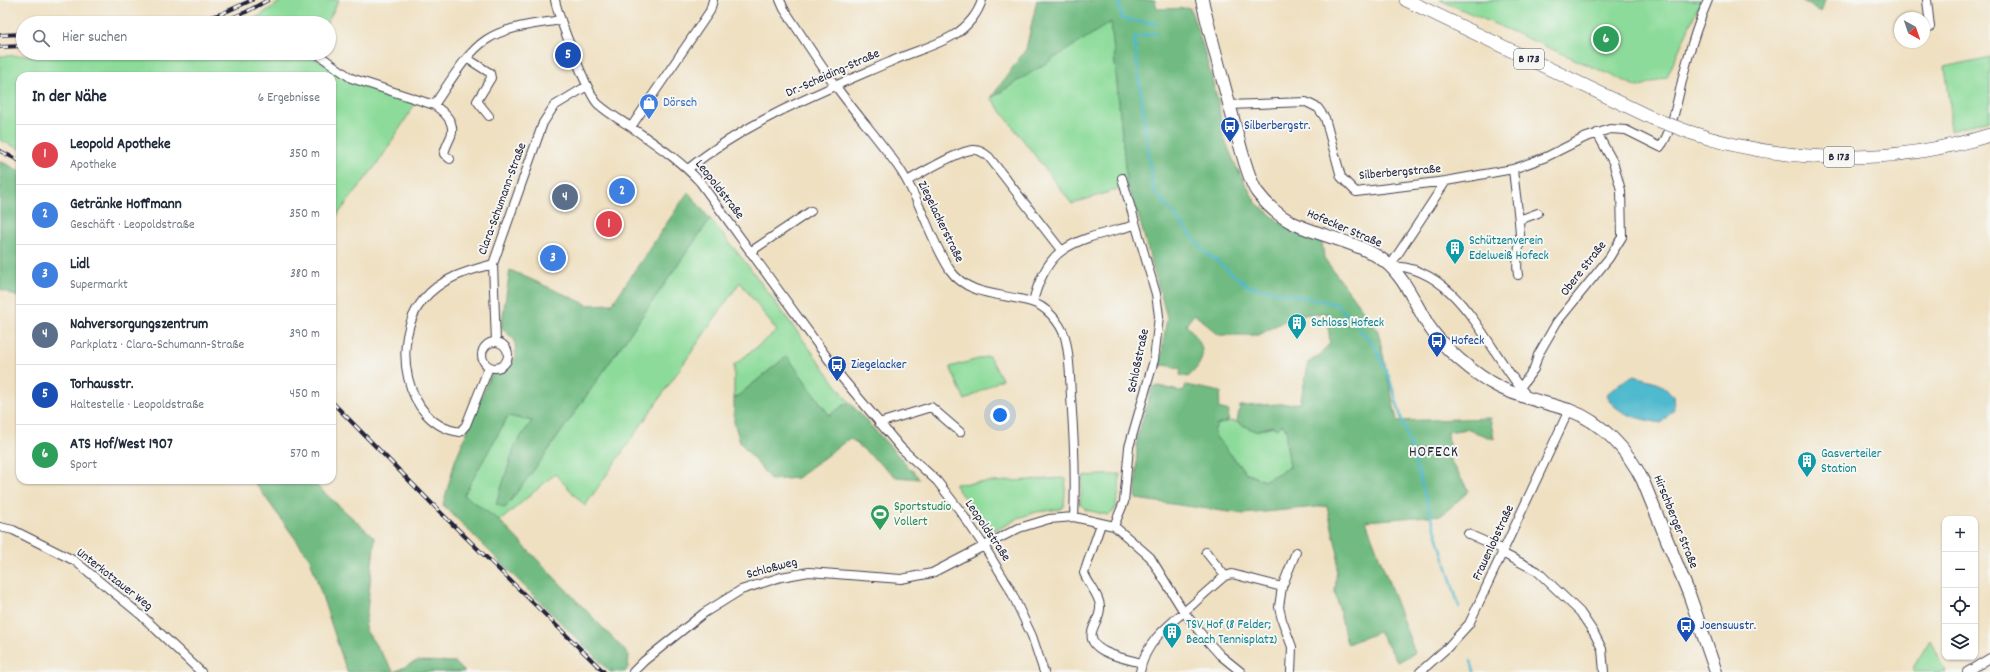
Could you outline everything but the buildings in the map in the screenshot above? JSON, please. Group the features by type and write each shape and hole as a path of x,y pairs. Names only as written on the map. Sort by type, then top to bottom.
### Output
{"main road":[{"name":"Hofecker Straße","path":"1202,0 1240,147 1256,191 1270,207 1291,222 1358,247 1390,266 1404,282 1429,326 1456,357 1498,386 1530,400 1569,410"},
{"name":"B 173","path":"1406,0 1652,118 1711,139 1756,149 1804,156 1828,157 1906,154 1958,144 1990,135"},
{"name":"Hirschberger Straße","path":"1569,410 1588,419 1612,438 1634,463 1644,480 1689,594 1716,672"}],"street":[{"name":"Leopoldstraße","path":"555,0 561,20 587,86 597,104 688,169 700,182 842,378 901,448 937,481 984,546 1012,593 1032,636 1044,672"},
{"path":"631,127 710,11 713,0"},
{"name":"Ziegelackerstraße","path":"780,0 784,9 835,86 881,144 907,181 920,207 938,251 952,272 969,287 991,295 1033,302 1044,308 1054,318 1065,336 1069,359 1076,473 1074,517"},
{"name":"Dr.-Scheiding-Straße","path":"688,169 710,153 776,113 892,60 946,40 968,24 982,0"},
{"name":"Silberbergstraße","path":"1229,105 1306,102 1318,108 1325,118 1341,177 1356,192 1446,181 1513,169 1546,157 1597,133 1610,129 1626,130 1660,148 1663,144 1677,102 1690,48 1708,0"},
{"path":"1927,0 1928,12"},
{"path":"434,105 475,49 498,34 561,20"},
{"path":"468,59 490,73 491,78 477,101 488,116"},
{"path":"326,60 351,78 434,105 442,111 452,124 452,130 444,154 450,159"},
{"name":"Clara-Schumann-Straße","path":"496,342 493,264 543,123 554,106 587,86"},
{"name":"Obere Straße","path":"1520,388 1534,369 1538,355 1557,322 1609,258 1622,237 1623,219 1621,190 1612,162 1597,133"},
{"path":"907,181 962,152 974,149 982,152 989,157 1061,250"},
{"path":"1513,169 1519,220 1519,250 1516,263 1518,275"},
{"name":"Schloßstraße","path":"1114,526 1124,502 1129,447 1145,395 1158,338 1159,316 1156,294 1122,178"},
{"path":"1390,266 1446,181"},
{"path":"750,252 811,211"},
{"path":"1519,220 1538,213"},
{"path":"1033,302 1036,290 1050,264 1061,250 1076,242 1135,225"},
{"path":"490,367 466,425 460,432 450,430 438,425 414,396 405,364 405,348 414,315 427,296 448,279 464,272 493,264"},
{"path":"1390,266 1404,266 1417,270 1448,290 1487,338 1509,375 1530,400"},
{"path":"496,342 501,343 506,348 508,354 506,361 500,366 490,367 483,360 482,352 485,346 496,342"},
{"path":"879,423 931,407 960,432"},
{"name":"Frauenlobstraße","path":"1420,672 1469,624 1569,410"},
{"path":"984,546 1019,528 1049,519 1074,517 1114,526 1150,557 1184,612 1220,655 1241,672"},
{"path":"1101,524 1084,573 1100,602 1101,608 1092,638 1094,644 1104,652 1142,663"},
{"name":"Unterkotzauer Weg","path":"0,527 13,530 75,561 142,616 201,672"},
{"path":"1468,534 1538,571 1580,612 1594,633 1602,649 1604,672"},
{"name":"Schloßweg","path":"633,672 644,661 704,613 741,590 781,577 809,572 901,579 932,573 984,546"},
{"path":"1206,552 1225,576"},
{"path":"1291,672 1292,647 1279,607 1282,586 1296,552"},
{"path":"1140,672 1142,663 1151,645 1162,630 1225,576 1232,574 1282,586"},
{"path":"1967,672 1990,658"}],"green space":[{"path":"283,0 339,0 331,16 259,16"},
{"path":"1037,0 1155,0 1157,9 1190,8 1204,50 1219,105 1222,133 1235,164 1256,203 1282,224 1322,242 1324,258 1378,331 1397,421 1490,418 1494,439 1466,429 1448,432 1450,461 1469,491 1442,515 1366,521 1415,653 1398,662 1379,632 1347,644 1335,591 1338,554 1327,506 1244,514 1136,499 1137,438 1152,387 1159,386 1183,392 1186,385 1221,392 1218,408 1229,411 1228,421 1217,425 1214,431 1216,437 1246,473 1264,481 1290,467 1286,439 1287,430 1282,424 1277,429 1272,426 1255,431 1237,422 1240,406 1300,403 1309,362 1321,354 1330,343 1327,313 1295,315 1259,335 1219,335 1194,314 1186,325 1200,344 1202,357 1200,363 1188,377 1180,375 1181,369 1165,365 1160,366 1167,317 1139,218 1127,186 1111,22 991,98 1026,49"},
{"path":"1440,0 1701,0 1667,77 1638,87"},
{"path":"1801,0 1825,0 1821,12"},
{"path":"1111,21 1127,186 1072,204 991,98"},
{"path":"0,56 16,56 16,60 317,60 415,104 380,160 336,217 336,72 16,72 16,147 0,140"},
{"path":"1990,57 1990,120 1950,131 1950,103 1945,67"},
{"path":"0,161 16,169 16,296 0,289"},
{"path":"688,192 710,219 542,459 505,508 496,504 515,445 532,421 508,416 464,495 500,521 629,655 628,667 625,672 610,672 443,505 455,461 490,376 505,370 516,357 515,341 501,327 510,270 588,305 612,304"},
{"path":"710,219 750,268 849,402 829,415 787,356 734,399 734,365 777,331 740,282 585,506 555,474 500,521 463,496 508,416 532,421 515,445 505,508 542,459"},
{"path":"787,356 829,415 849,402 920,479 896,477 850,438 797,478 771,480 740,442 734,422 734,399"},
{"path":"989,356 1002,379 965,400 950,367"},
{"path":"1228,421 1237,422 1255,431 1282,424 1287,430 1286,439 1290,467 1264,481 1246,473 1216,437 1214,431 1217,425"},
{"path":"1120,474 1119,493 1114,511 1108,515 1086,510 1080,504 1083,476"},
{"path":"1066,478 1064,506 1060,509 1036,512 1018,518 1005,526 994,530 983,525 954,484"},
{"path":"256,484 314,484 375,538 365,629 394,672 347,672 310,559"},
{"path":"1930,640 1945,672 1915,672 1913,668"},
{"path":"417,661 455,662 465,672 394,672"}],"water":[{"path":"1634,376 1657,382 1673,395 1674,409 1661,423 1629,415 1615,407 1610,401 1607,394 1620,383"}],"waterway":[{"path":"1118,0 1122,19 1156,24"},
{"path":"1156,33 1134,38 1153,189 1204,251 1248,286 1337,304 1375,346 1389,377 1459,607"},
{"path":"1471,661 1474,672"}],"railway":[{"path":"214,16 252,0"},
{"path":"236,16 268,0"},
{"path":"0,35 16,34"},
{"path":"0,47 16,46"},
{"path":"0,151 16,159"},
{"path":"336,406 443,515 604,672"}],"place":[{"name":"ATS Hof/West 1907","path":"1606,39"},
{"name":"Torhausstr.","path":"568,55"},
{"name":"Dörsch","path":"649,120"},
{"name":"Silberbergstr.","path":"1230,143"},
{"name":"Getränke Hoffmann","path":"622,191"},
{"name":"Nahversorgungszentrum","path":"565,197"},
{"name":"Leopold Apotheke","path":"609,224"},
{"name":"Lidl","path":"553,258"},
{"name":"Schützenverein Edelweiß Hofeck","path":"1455,265"},
{"name":"Schloss Hofeck","path":"1297,340"},
{"name":"Hofeck","path":"1437,358"},
{"name":"Ziegelacker","path":"837,382"},
{"name":"Gasverteiler Station","path":"1807,478"},
{"name":"Sportstudio Vollert","path":"880,531"},
{"name":"Joensuustr.","path":"1686,643"},
{"name":"TSV Hof (8 Felder; Beach Tennisplatz)","path":"1172,649"}],"district":[{"name":"HOFECK","path":"1434,453"}]}
